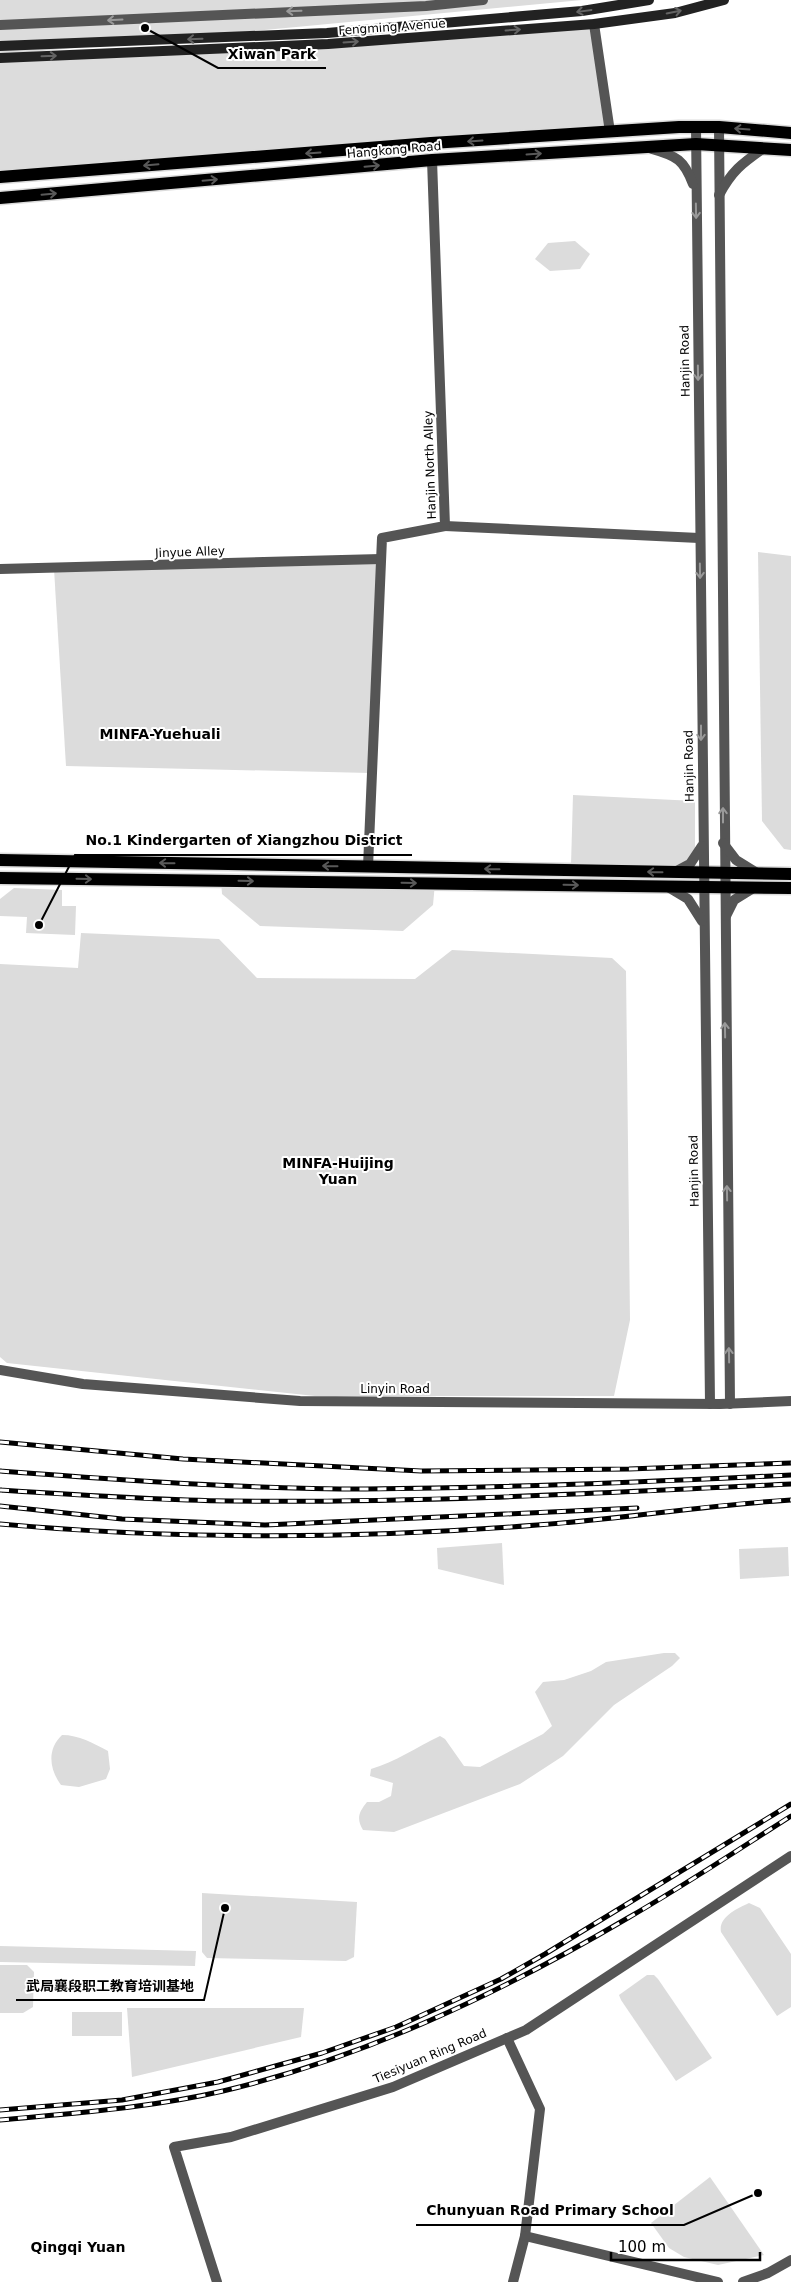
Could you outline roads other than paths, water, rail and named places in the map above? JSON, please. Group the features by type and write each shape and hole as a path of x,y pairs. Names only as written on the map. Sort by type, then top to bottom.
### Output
{"main road":[{"name":"Fengming Avenue","path":"0,46 327,33 582,11 649,0"},
{"name":"Fengming Avenue","path":"0,58 328,44 594,24 675,13 724,0"},
{"name":"Hangkong Road","path":"0,177 422,144 696,127 791,133"},
{"name":"Hangkong Road","path":"0,198 432,160 696,144 791,150"},
{"path":"0,860 791,874"},
{"path":"0,878 791,888"}],"street":[{"path":"0,25 426,6 483,0"},
{"path":"594,24 610,132"},
{"name":"Hanjin Road","path":"696,127 702,872 710,1404"},
{"path":"719,128 723,842 730,1404"},
{"path":"647,147 673,155 687,167 696,192"},
{"path":"719,196 729,176 764,148"},
{"name":"Hanjin North Alley","path":"368,867 382,538 445,526 432,160"},
{"path":"445,526 699,538"},
{"name":"Jinyue Alley","path":"0,569 381,559"},
{"path":"723,842 736,860 758,873"},
{"path":"675,872 690,864 702,846"},
{"path":"667,886 688,898 703,923"},
{"path":"724,919 734,900 755,887"},
{"name":"Linyin Road","path":"0,1370 82,1384 300,1401 730,1404 791,1401"},
{"name":"Tiesiyuan Ring Road","path":"217,2282 174,2147 231,2137 393,2087 526,2030 791,1856"},
{"path":"507,2038 540,2109 525,2236 514,2282"},
{"path":"525,2236 718,2282"},
{"path":"743,2282 768,2273 791,2260"}],"railway":[{"path":"0,1442 183,1459 421,1471 629,1469 791,1463"},
{"path":"0,1471 137,1481 320,1489 578,1484 791,1475"},
{"path":"0,1490 172,1500 300,1501 510,1497 791,1484"},
{"path":"0,1524 134,1533 201,1535 268,1536 403,1533 537,1525 791,1500"},
{"path":"0,1506 122,1519 265,1525 637,1508"},
{"path":"0,2110 122,2100 218,2082 322,2053 396,2027 501,1979 791,1804"},
{"path":"0,2120 112,2109 195,2097 276,2077 380,2041 481,1997 578,1946 709,1869 791,1816"}],"place":[{"name":"Xiwan Park","path":"145,28"},
{"name":"No.1 Kindergarten of Xiangzhou District","path":"39,925"},
{"name":"武局襄段职工教育培训基地","path":"225,1908"},
{"name":"Chunyuan Road Primary School","path":"758,2193"}],"district":[{"name":"MINFA-Yuehuali","path":"160,734"},
{"name":"MINFA-Huijing Yuan","path":"338,1172"},
{"name":"Qingqi Yuan","path":"78,2247"}]}
